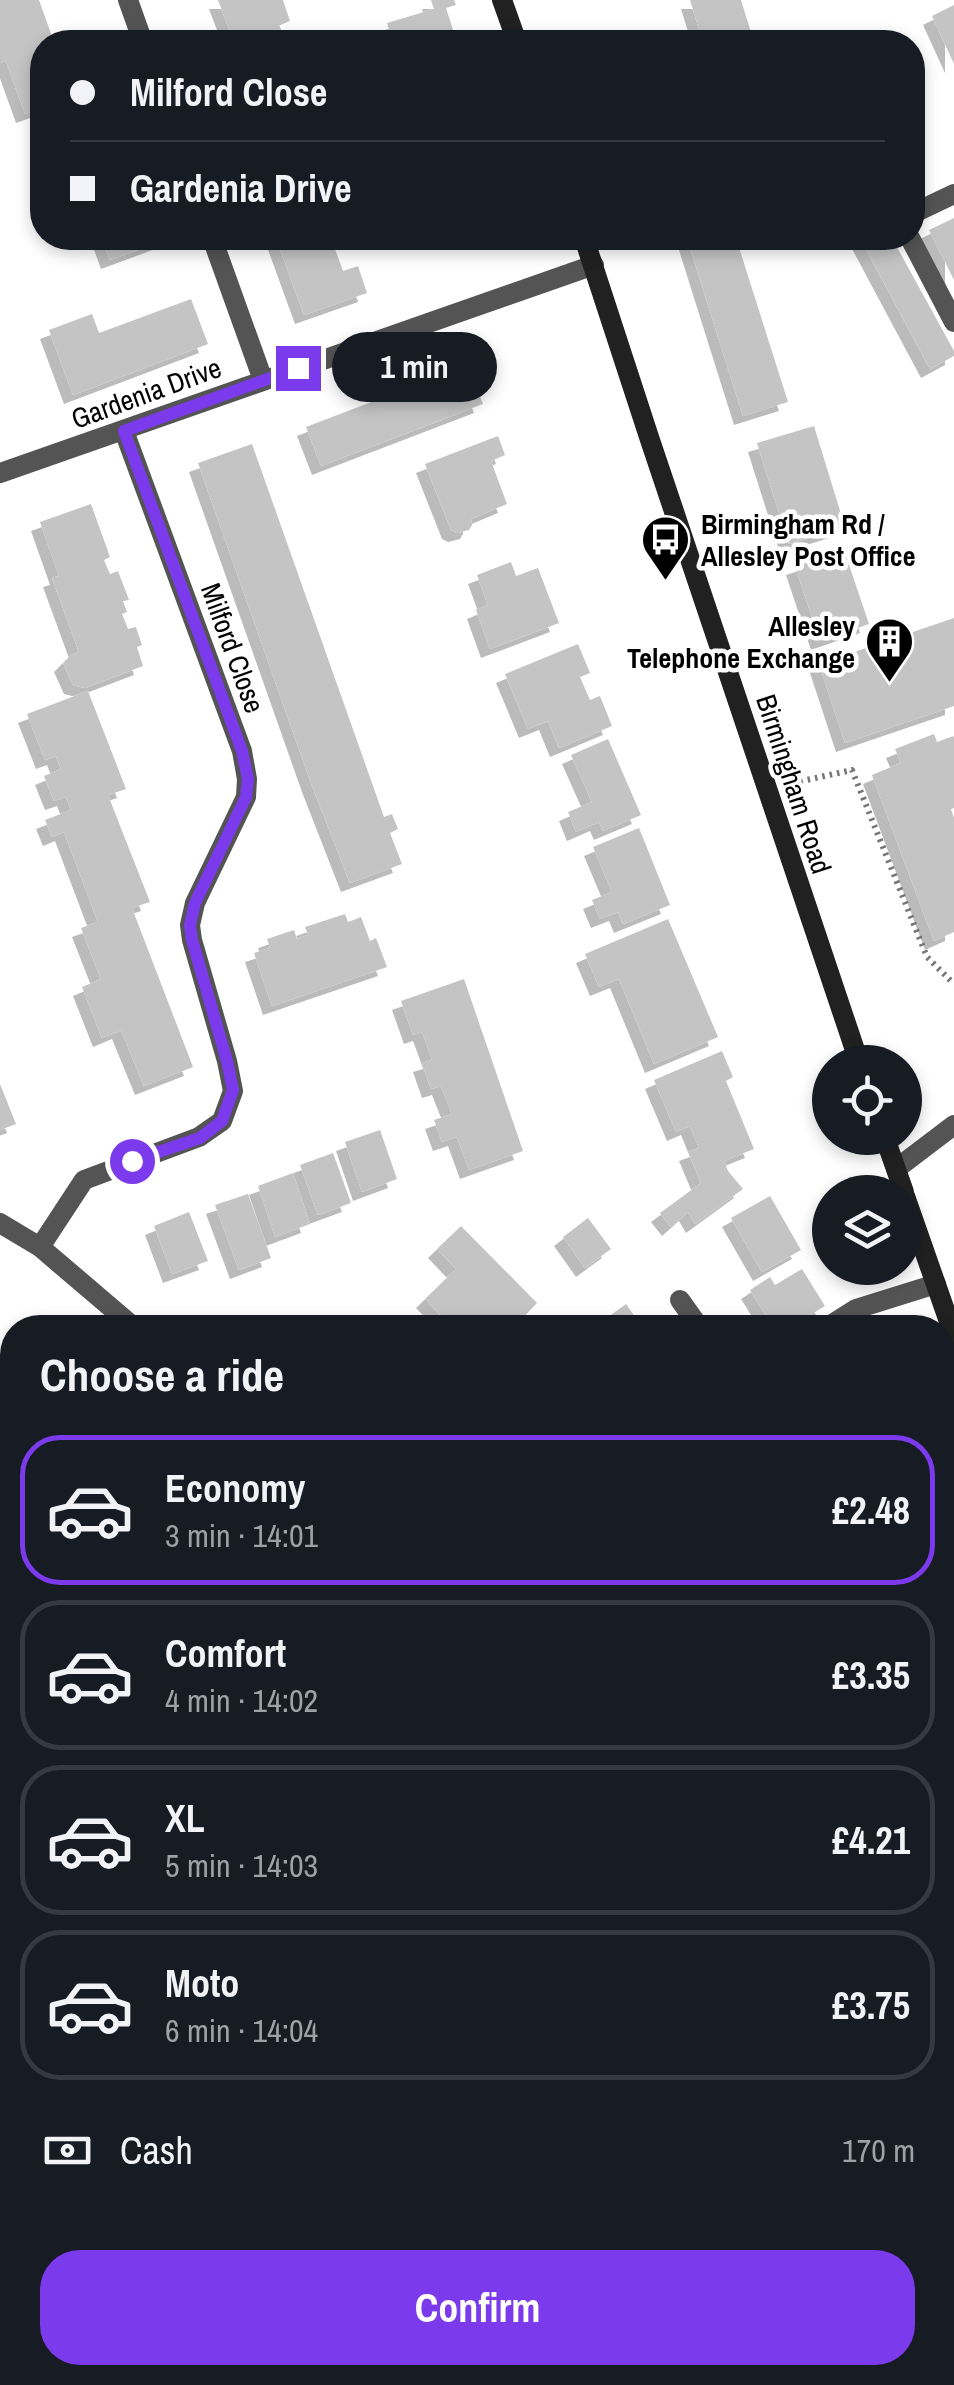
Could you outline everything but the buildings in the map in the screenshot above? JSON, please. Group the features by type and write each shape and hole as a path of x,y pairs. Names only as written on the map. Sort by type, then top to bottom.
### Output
{"street":[{"path":"128,0 139,30"},
{"path":"502,0 513,30"},
{"path":"925,208 954,194"},
{"path":"216,250 263,380"},
{"name":"Birmingham Road","path":"588,250 853,1045"},
{"path":"916,250 954,322"},
{"name":"Gardenia Drive","path":"0,474 594,266"},
{"name":"Milford Close","path":"40,1247 84,1180 200,1138 222,1121 233,1090 190,925 195,903 246,797 248,779 242,751 124,431"},
{"path":"896,1169 954,1126"},
{"path":"891,1155 898,1175"},
{"path":"0,1222 40,1247 119,1315"},
{"path":"922,1245 947,1315"},
{"path":"847,1315 936,1284"},
{"path":"680,1300 691,1315"}],"path":[{"path":"767,789 852,770 927,957 954,984"}],"place":[{"name":"Birmingham Rd / Allesley Post Office","path":"666,582"},
{"name":"Allesley Telephone Exchange","path":"890,684"}],"route":[{"path":"132,1161 200,1138 222,1121 233,1090 190,925 195,903 246,797 248,779 242,751 124,431 298,368"}]}
